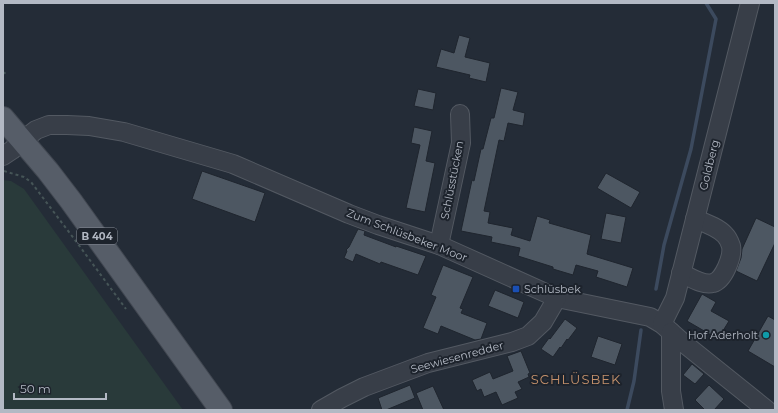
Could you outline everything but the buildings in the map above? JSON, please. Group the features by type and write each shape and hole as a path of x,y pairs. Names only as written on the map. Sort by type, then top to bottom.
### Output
{"main road":[{"name":"B 404","path":"3,118 13,141 48,171 221,410"}],"street":[{"name":"Goldberg","path":"667,328 750,3"},
{"name":"Schlüsstücken","path":"439,245 461,143 460,114"},
{"name":"Zum Schlüsbeker Moor","path":"3,156 12,150 13,141 41,128 56,125 89,126 124,132 233,164 349,214 439,245 557,298 650,317 667,328 767,410"},
{"path":"681,273 705,283 714,283 722,276 727,268 731,254 731,245 725,235 718,229 695,219"},
{"name":"Seewiesenredder","path":"322,409 364,387 428,363 512,342 528,336 543,322 557,298"},
{"path":"667,328 671,391 674,410"}],"path":[{"path":"3,170 24,177 30,182 128,312"}],"shaded area":[{"path":"3,180 11,181 24,189 183,410 3,410"}],"waterway":[{"path":"656,289 664,245 691,149 716,19 706,3"},
{"path":"627,410 634,381 641,330"}],"place":[{"name":"Schlüsbek","path":"516,289"},
{"name":"Hof Aderholt","path":"766,335"}],"district":[{"name":"SCHLÜSBEK","path":"576,379"}]}
